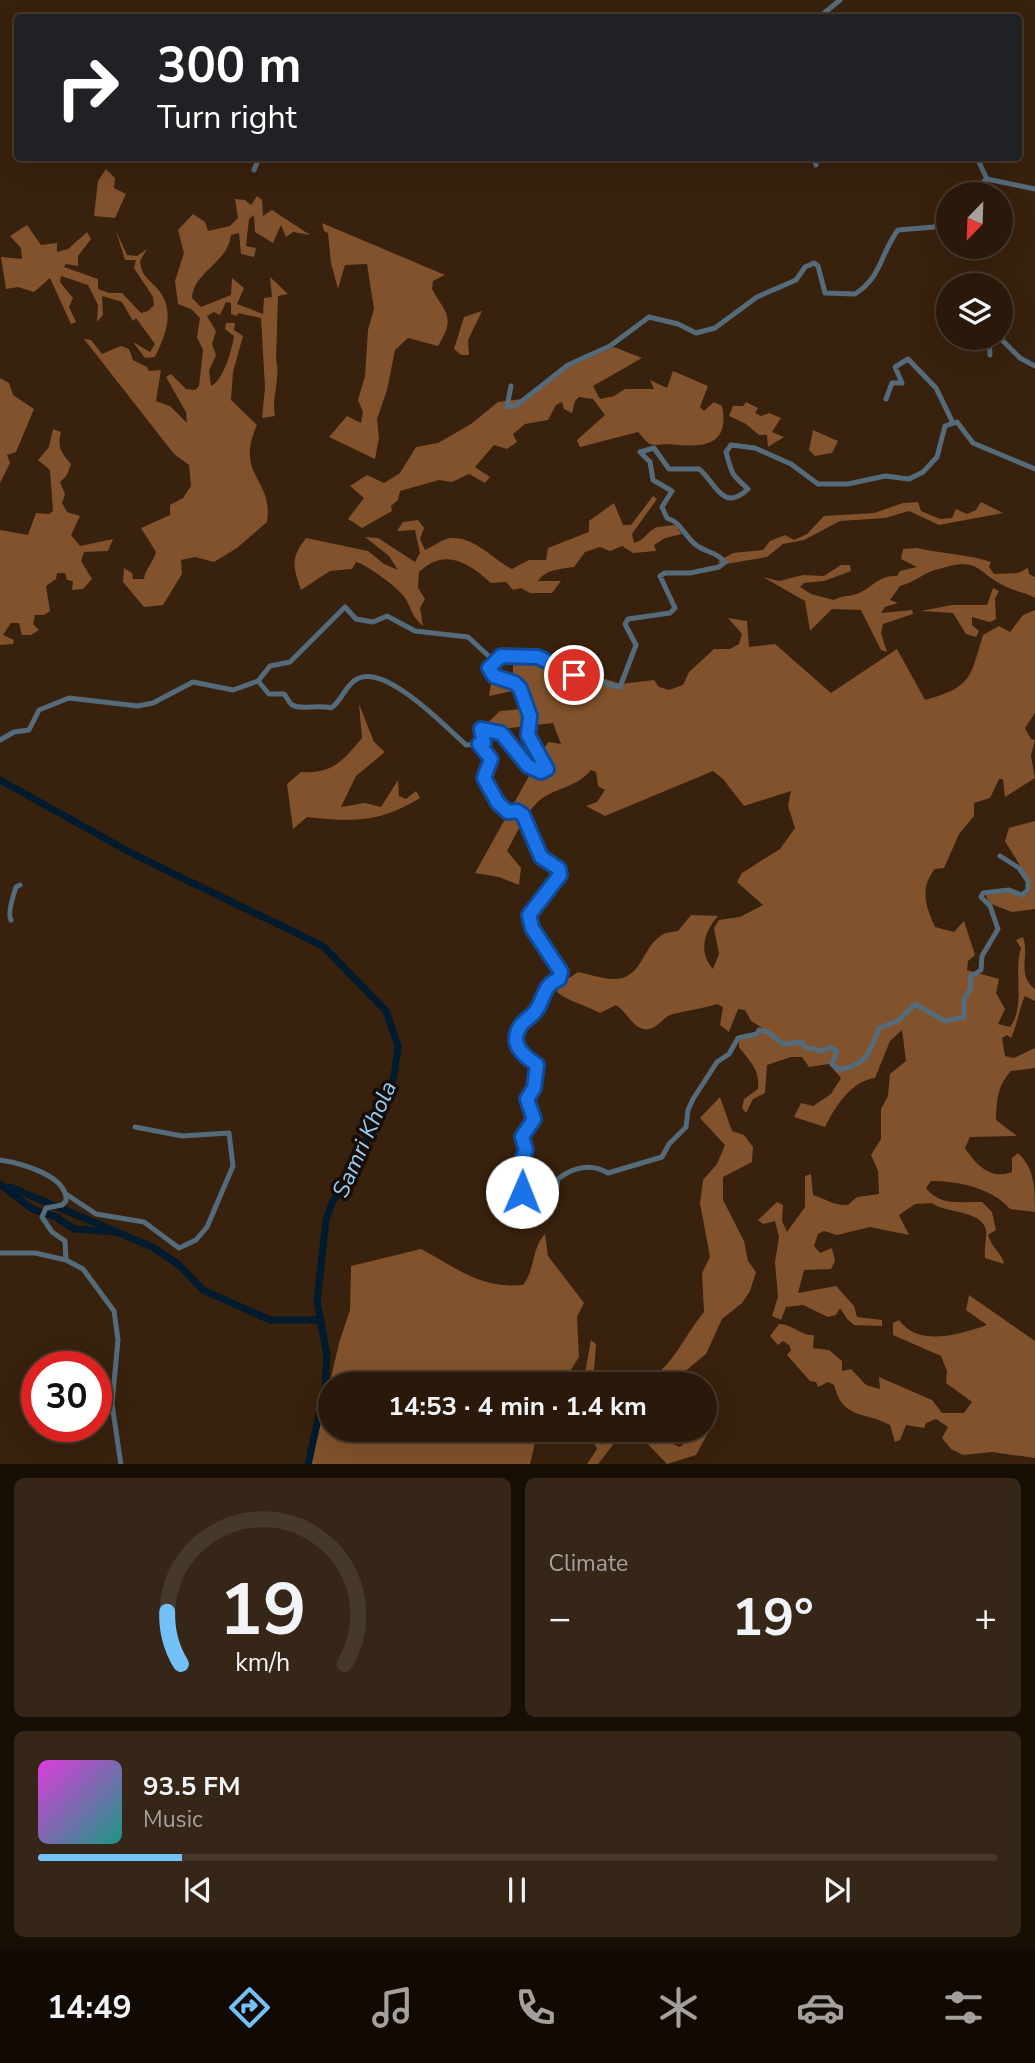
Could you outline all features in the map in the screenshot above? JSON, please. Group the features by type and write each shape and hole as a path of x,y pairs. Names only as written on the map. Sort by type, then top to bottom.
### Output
{"street":[{"path":"823,14 840,0"},
{"path":"254,170 258,161"},
{"path":"815,161 816,165"},
{"path":"978,161 987,179"},
{"path":"987,179 1035,189"},
{"path":"983,182 987,179"},
{"path":"511,386 507,407 517,405 568,365 610,346 649,317 678,324 696,333 715,328 757,298 796,280 805,267 814,263 818,266 825,293 855,295 877,275 888,243 898,230 936,225"},
{"path":"990,350 990,355"},
{"path":"1012,350 1035,366"},
{"path":"886,399 892,383 902,383 895,367 908,359 936,388 952,421 966,430 973,443 1035,469"},
{"path":"258,681 269,694 284,694 290,703 303,708 316,703 331,708 355,680 368,675 382,679 429,710 466,745 484,743 481,729 501,733 528,766 541,772 547,769 528,735 530,716 520,688 515,683 494,676 489,668 494,661 501,656 538,657 574,675 620,687 636,645 625,624 628,619 670,613 675,608 660,576 665,573 704,570 725,562 716,554 696,546 677,521 667,518 662,507 672,491 653,480 650,462 640,452 654,448 669,470 699,468 715,491 722,496 734,496 748,489 736,482 733,476 726,452 731,444 755,448 791,464 818,484 849,484 885,476 909,479 923,472 937,457 945,426 952,421"},
{"path":"0,740 14,732 29,730 39,710 69,698 138,706 153,704 193,682 233,690 258,681 270,666 290,662 345,607 356,619 373,622 387,616 415,631 468,637 494,661"},
{"path":"479,744 491,759 484,778 498,803 508,812 517,811 523,815 541,857 559,869 560,875 529,915 532,928 561,972 559,979 547,986 536,1012 521,1025 516,1044 520,1055 537,1065 534,1088 527,1099 534,1119 522,1137 526,1150 520,1165 522,1192 549,1208 554,1203 558,1179 570,1169 598,1167 608,1173 662,1157 669,1144 686,1126 693,1099 717,1062 732,1050 738,1038 757,1034 759,1030 768,1032 783,1044 802,1042 804,1047 822,1051 830,1047 836,1051 832,1064 839,1070 857,1066 867,1057 879,1027 898,1021 915,1004 945,1021 964,1017 964,999 971,988 970,977 981,970 982,956 998,929 990,906 981,897 983,893 1009,890 1022,895 1028,890 1028,881 1018,868 1000,856"},
{"path":"0,921 10,919 13,894 20,885"},
{"path":"0,1160 31,1165 96,1214 144,1222 179,1248 196,1240 207,1227 233,1166 229,1133 182,1136 135,1126"},
{"path":"66,1194 62,1205 46,1208 42,1217 52,1233 65,1241 66,1261"},
{"path":"0,1253 36,1253 83,1269 114,1311 118,1340 112,1404 121,1464"}],"shaded area":[{"path":"106,169 115,178 114,188 126,194 115,218 94,216 98,181"},
{"path":"257,196 262,200 263,216 272,210 310,235 293,232 286,237 281,225 273,243 255,232 254,215 249,219 246,246 256,248 254,257 241,254 239,233 231,235 229,245 199,281 192,298 201,307 231,295 232,278 244,288 237,304 263,314 264,298 272,297 270,277 288,294 278,296 275,416 262,418 265,388 261,318 231,314 231,303 226,302 220,315 214,312 207,316 216,331 212,344 216,355 209,371 211,386 216,383 227,364 234,336 225,329 226,323 235,323 234,330 243,336 233,372 231,400 257,425 250,455 252,467 265,495 268,507 267,522 237,548 214,562 195,557 181,560 182,574 163,605 144,607 123,582 124,568 132,573 133,579 144,579 156,552 141,528 170,515 170,505 183,498 191,486 189,465 174,454 84,339 91,340 102,354 121,346 129,349 133,360 147,367 149,371 161,370 156,401 170,406 187,423 186,412 166,377 171,374 186,389 195,390 199,386 203,350 197,337 200,318 191,309 178,304 175,281 184,253 178,230 193,214 205,222 208,231 230,226 238,218 235,199 245,200 251,205"},
{"path":"322,223 445,275 433,281 432,289 445,310 447,328 438,346 408,338 395,350 387,390 377,419 379,438 375,459 329,437 347,416 361,423 363,412 358,400 365,376 368,330 374,309 367,264 345,265 338,289 331,263 328,233 324,231"},
{"path":"27,225 41,245 57,243 57,252 68,249 87,232 91,239 78,256 78,266 66,264 64,267 98,279 98,289 109,293 122,293 141,313 154,305 153,297 134,268 136,260 125,260 116,231 127,255 137,256 147,249 140,261 142,271 163,296 168,313 163,340 155,357 145,358 133,342 150,352 155,344 136,318 133,321 122,302 102,296 103,315 97,322 98,305 88,285 61,276 60,282 73,298 69,307 76,322 71,324 50,278 34,292 18,287 6,289 1,257 22,259 21,248 10,236"},
{"path":"482,311 468,340 469,355 461,355 454,349 464,317"},
{"path":"614,347 642,358 593,386 600,399 614,396 625,389 654,389 650,380 667,388 673,371 708,386 700,407 704,411 714,402 722,406 721,431 716,438 700,445 654,445 648,443 638,432 580,447 577,440 605,415 593,399 579,397 572,413 564,409 562,402 556,405 548,420 525,424 513,434 517,442 507,449 494,445 475,467 490,477 485,483 469,474 452,482 439,480 400,491 398,500 391,506 392,511 362,528 348,519 364,498 350,486 367,475 384,483 400,473 416,447 438,443 471,424 498,402 529,398 569,367"},
{"path":"0,378 9,383 13,395 34,409 16,452 7,455 10,463 0,483"},
{"path":"746,402 758,408 755,413 761,416 769,413 781,418 772,432 784,437 768,447 767,435 759,435 746,424 729,416 733,406 743,406"},
{"path":"53,429 61,432 61,449 71,464 67,475 60,482 65,494 62,503 67,512 80,516 71,535 80,546 113,539 108,551 84,552 81,561 92,579 83,589 72,590 73,581 67,580 65,573 57,573 56,579 46,586 50,611 44,615 35,615 33,624 39,630 31,635 22,635 19,623 11,623 3,635 14,640 13,644 0,645 0,530 28,535 36,513 49,514 53,511 50,470 38,460 49,447"},
{"path":"813,430 838,441 832,453 815,456 809,450"},
{"path":"653,496 657,499 632,534 634,543 660,527 675,525 682,534 665,538 654,545 656,551 633,553 622,546 610,551 600,547 585,552 574,567 549,572 541,577 538,581 561,581 552,593 530,593 521,588 513,590 506,582 491,583 473,569 455,560 437,560 428,565 419,572 418,588 425,599 420,608 423,626 402,594 361,564 356,562 352,569 330,571 301,590 295,569 295,557 306,538 368,551 384,564 398,570 389,556 365,537 378,538 415,562 420,553 415,530 397,531 403,522 418,520 424,528 420,539 425,550 448,538 460,539 476,545 512,569 529,560 546,560 548,548 589,532 589,521 614,503 623,525 631,525"},
{"path":"918,502 921,511 940,519 952,518 956,509 967,514 976,510 981,502 1003,513 939,525 909,511 885,518 840,521 804,540 783,544 767,557 726,564 717,562 733,553 763,550 770,541 785,535 794,540 807,534 824,516 874,513 903,503"},
{"path":"917,548 991,562 989,567 994,574 1018,573 1028,568 1029,574 1035,577 1035,598 997,582 970,565 950,566 930,572 900,586 890,600 898,603 885,607 881,613 912,610 913,614 883,624 881,633 887,652 881,650 861,610 832,609 810,631 805,601 763,577 779,581 803,575 824,576 841,565 850,565 851,571 824,581 804,583 800,587 811,594 834,600 862,592 879,580 917,567 901,559 903,549"},
{"path":"993,588 999,591 995,599 996,619 990,622 972,617 972,625 979,631 976,637 966,634 953,613 921,611 952,605 987,605"},
{"path":"1035,610 1035,713 1025,728 1031,739 1035,740 1031,756 1035,778 1005,797 1003,779 999,779 990,798 974,803 974,816 959,834 944,868 935,869 930,876 926,898 935,927 954,932 964,921 975,955 968,961 967,970 999,979 996,993 1005,1009 998,1024 1010,1027 1015,1019 1018,999 1021,948 1016,940 1023,937 1026,977 1035,989 1035,1001 1025,996 1011,1038 1007,1035 1002,1038 1005,1056 1014,1058 1035,1048 1035,1068 1011,1071 1006,1077 999,1094 996,1120 1017,1136 970,1137 965,1148 980,1166 997,1174 1012,1172 1012,1158 1018,1153 1031,1172 1035,1212 1010,1209 994,1196 974,1187 931,1181 926,1188 938,1198 951,1202 982,1202 992,1212 996,1230 988,1235 1004,1264 985,1258 986,1230 978,1219 932,1203 915,1204 899,1215 909,1235 870,1227 837,1235 824,1231 818,1234 814,1246 820,1253 832,1248 835,1261 831,1269 804,1270 798,1293 836,1286 854,1306 857,1317 882,1320 882,1326 854,1325 840,1308 836,1315 828,1317 803,1305 786,1307 781,1320 772,1316 778,1297 775,1262 779,1237 775,1221 763,1224 758,1220 777,1202 783,1205 782,1221 787,1232 805,1207 805,1176 811,1174 813,1195 834,1203 848,1205 857,1197 879,1194 878,1171 871,1155 881,1139 881,1109 888,1096 890,1074 906,1061 902,1030 890,1041 875,1078 858,1084 851,1090 839,1103 825,1127 794,1117 801,1103 813,1106 831,1094 841,1078 829,1064 809,1067 802,1057 791,1057 767,1065 765,1093 753,1099 746,1113 742,1108 744,1099 758,1089 758,1082 753,1066 739,1047 739,1040 758,1036 764,1029 751,1021 745,1010 738,1009 729,1032 720,1025 723,1007 717,1004 673,1014 654,1027 646,1029 637,1026 616,1005 600,1013 557,992 559,985 578,972 611,979 630,975 655,940 664,934 678,931 691,915 718,916 706,935 704,949 713,969 719,954 714,928 719,920 740,917 763,905 737,882 742,873 780,849 795,828 788,806 791,791 744,806 723,779 713,771 605,816 586,806 597,802 605,790 598,786 596,772 591,770 575,782 544,797 523,822 507,851 521,868 519,885 499,877 475,873 548,742 561,744 553,723 494,730 484,726 500,711 523,709 517,690 489,696 493,673 508,682 513,677 513,663 535,657 621,684 654,680 659,687 669,690 683,685 689,672 714,649 730,649 739,644 742,634 728,618 747,621 749,647 775,644 831,693 897,649 925,700 952,690 967,679 983,635 999,626 1010,632 1023,615"},
{"path":"359,704 374,742 385,752 356,776 341,807 365,803 381,807 398,780 399,796 406,799 416,791 420,798 392,812 365,819 307,817 293,829 287,784 301,772 329,768 349,753 362,738"},
{"path":"1035,821 1035,909 1012,912 989,903 986,895 1009,892 1024,896 1029,893 1030,882 1005,841 1009,828"},
{"path":"720,1097 732,1131 744,1135 753,1147 752,1162 723,1177 723,1200 744,1241 748,1261 756,1272 750,1291 742,1303 722,1319 706,1354 684,1372 659,1372 669,1362 704,1312 702,1273 710,1257 700,1203 703,1180 717,1164 725,1145 700,1118"},
{"path":"545,1234 548,1256 584,1303 577,1317 579,1357 570,1372 332,1372 350,1310 351,1266 421,1249 469,1276 494,1284 523,1285"},
{"path":"969,1295 1035,1341 1035,1458 992,1452 963,1455 951,1449 942,1438 948,1427 936,1419 926,1423 924,1428 906,1425 900,1440 895,1442 890,1425 849,1409 838,1396 834,1385 828,1382 818,1387 787,1355 791,1350 789,1345 783,1341 778,1345 770,1336 779,1324 814,1335 813,1348 829,1350 842,1361 842,1371 851,1369 866,1385 880,1389 879,1377 932,1400 942,1413 964,1413 972,1402 946,1383 947,1371 941,1356 893,1335 893,1323 899,1320 907,1329 929,1336 953,1335 987,1325 966,1310"},
{"path":"591,1340 596,1344 594,1372 585,1372"},
{"path":"318,1434 318,1442 535,1442 530,1464 311,1464"},
{"path":"594,1442 601,1442 602,1445 615,1442 598,1464 587,1464 597,1449"},
{"path":"646,1442 668,1442 680,1447 686,1442 703,1442 696,1455 667,1464"}],"waterway":[{"name":"Samri Khola","path":"0,780 135,855 323,946 386,1011 398,1046 394,1077 353,1172 332,1203 326,1220 317,1301 327,1355 325,1387 308,1464"},
{"path":"0,1184 32,1209 56,1217 74,1229 117,1232 154,1248 179,1265 203,1290 270,1320 319,1320"},
{"path":"10,1187 115,1231"}],"route":[{"path":"522,1192 520,1165 526,1150 522,1137 534,1119 527,1099 534,1088 537,1065 520,1055 516,1044 518,1031 536,1012 547,986 559,979 561,972 532,928 529,915 560,875 559,869 541,857 523,815 517,811 508,812 498,803 484,778 491,759 479,744 484,743 481,729 494,730 501,733 528,766 541,772 547,769 528,735 530,716 520,688 515,683 494,676 489,668 501,656 538,657 574,675"}]}
